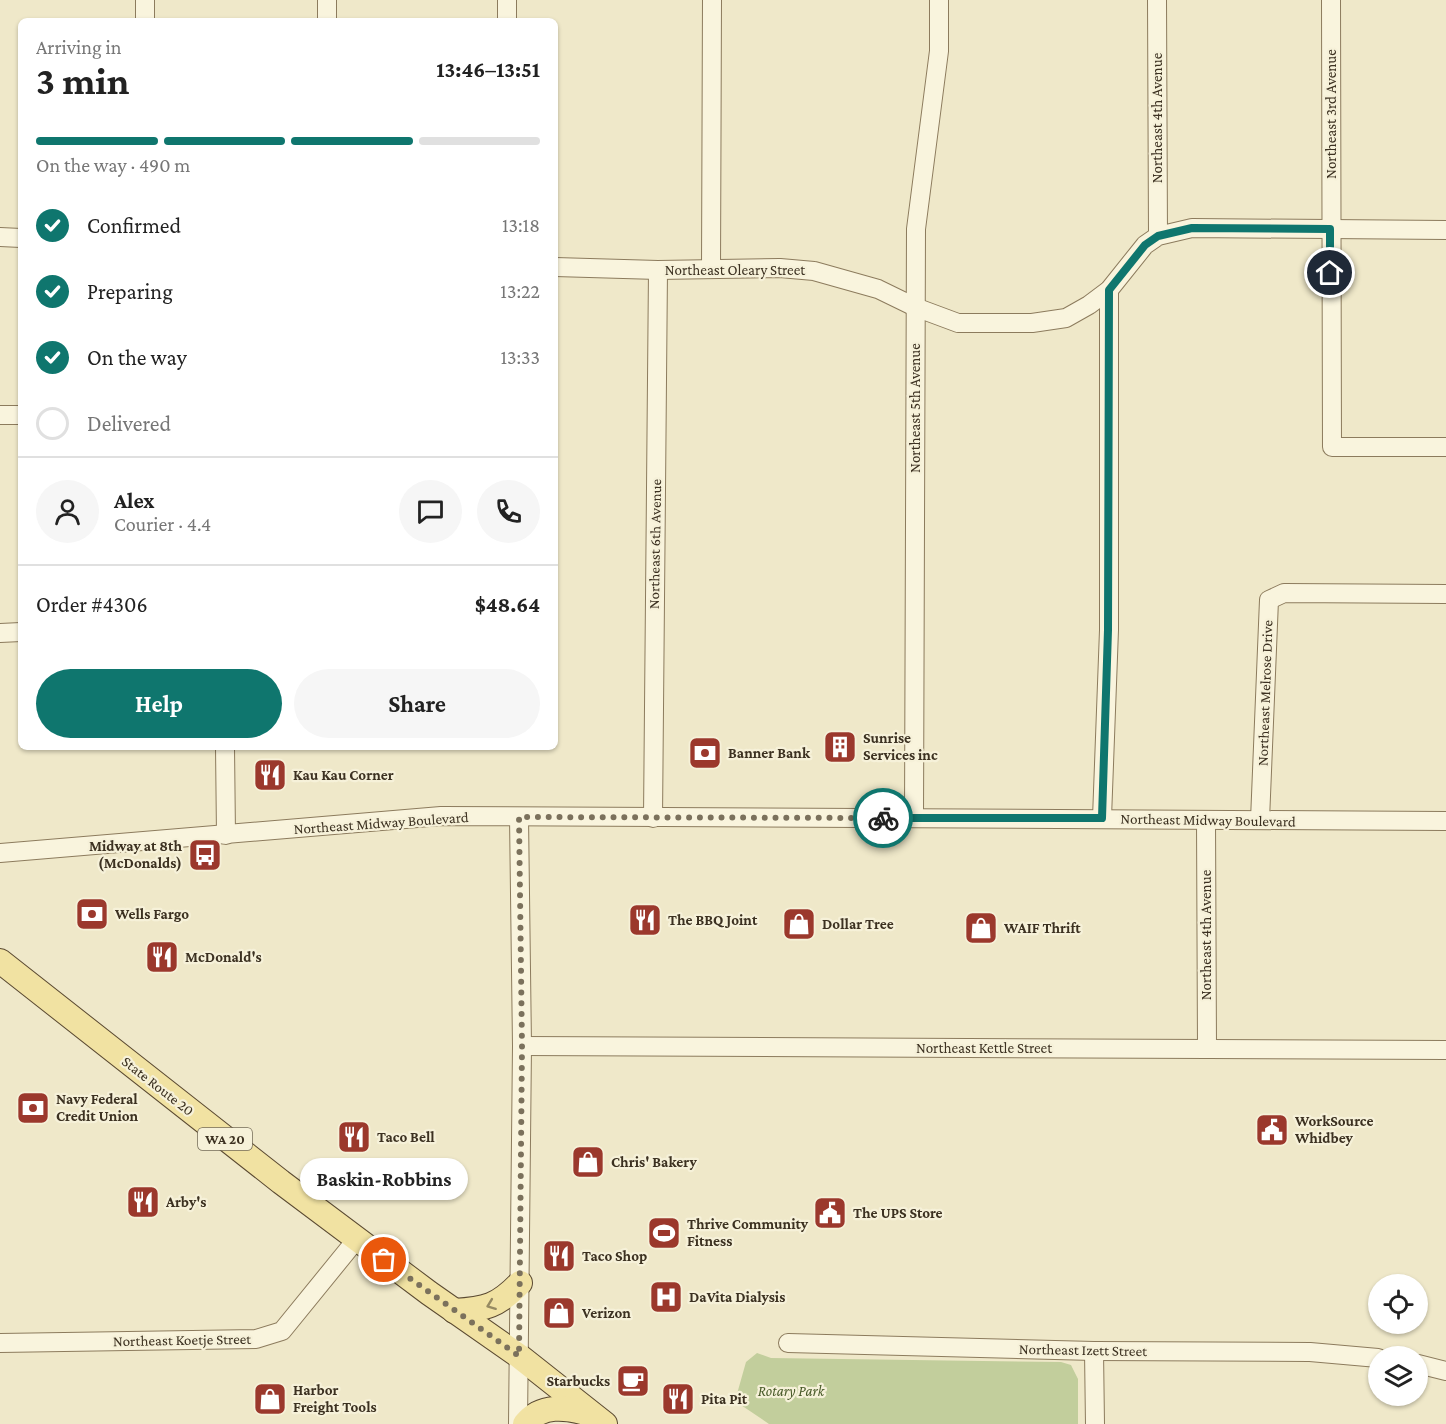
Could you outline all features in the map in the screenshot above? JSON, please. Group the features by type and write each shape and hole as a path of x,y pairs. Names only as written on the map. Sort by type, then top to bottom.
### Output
{"main road":[{"name":"State Route 20","path":"0,961 356,1240 519,1356 599,1419"},
{"path":"454,1311 486,1308 497,1304 520,1282"},
{"path":"525,1424 532,1415 549,1409 575,1410 599,1419"}],"street":[{"path":"145,0 146,18"},
{"path":"327,0 327,18"},
{"path":"507,0 507,18"},
{"path":"711,269 712,0"},
{"name":"Northeast 5th Avenue","path":"914,818 916,229 939,51 939,0"},
{"name":"Northeast 4th Avenue","path":"1157,0 1158,236"},
{"name":"Northeast 3rd Avenue","path":"1331,0 1332,447 1446,447"},
{"name":"Northeast Oleary Street","path":"558,267 658,270 780,268 814,271 878,289 915,307 958,323 1032,323 1066,318 1089,305 1109,290 1145,245 1158,236 1192,228 1446,230"},
{"path":"0,237 18,238"},
{"name":"Northeast 6th Avenue","path":"653,818 658,270"},
{"path":"1102,818 1109,620 1109,290"},
{"path":"0,416 18,415"},
{"name":"Northeast Melrose Drive","path":"1260,820 1269,600 1284,593 1446,594"},
{"path":"0,633 18,632"},
{"path":"225,750 226,835"},
{"name":"Northeast Midway Boulevard","path":"0,853 441,816 1446,821"},
{"path":"518,1424 522,1046 519,817"},
{"name":"Northeast 4th Avenue","path":"1206,820 1207,1049"},
{"name":"Northeast Kettle Street","path":"522,1046 1446,1050"},
{"name":"Northeast Koetje Street","path":"0,1343 149,1342 270,1337 282,1331 356,1240"},
{"name":"Northeast Izett Street","path":"788,1343 1094,1351 1310,1352 1368,1357"},
{"path":"1094,1351 1095,1424"},
{"path":"1428,1366 1446,1371"}],"green space":[{"name":"Rotary Park","path":"757,1353 771,1358 1061,1362 1071,1365 1078,1379 1078,1424 769,1424 735,1401 746,1362"}],"way so far":[{"path":"384,1260 519,1356 522,1046 519,817 883,818"}],"place":[{"name":"Sunrise Services inc","path":"840,747"},
{"name":"Banner Bank","path":"705,753"},
{"name":"Kau Kau Corner","path":"270,775"},
{"name":"Midway at 8th (McDonalds)","path":"205,855"},
{"name":"Wells Fargo","path":"92,914"},
{"name":"The BBQ Joint","path":"645,920"},
{"name":"Dollar Tree","path":"799,924"},
{"name":"WAIF Thrift","path":"981,928"},
{"name":"McDonald's","path":"162,957"},
{"name":"Navy Federal Credit Union","path":"33,1108"},
{"name":"WorkSource Whidbey","path":"1272,1130"},
{"name":"Taco Bell","path":"354,1137"},
{"name":"Chris' Bakery","path":"588,1162"},
{"name":"Arby's","path":"143,1202"},
{"name":"The UPS Store","path":"830,1213"},
{"name":"Thrive Community Fitness","path":"664,1233"},
{"name":"Taco Shop","path":"559,1256"},
{"name":"Baskin-Robbins","path":"384,1260"},
{"name":"DaVita Dialysis","path":"666,1297"},
{"name":"Verizon","path":"559,1313"},
{"name":"Starbucks","path":"633,1381"},
{"name":"Harbor Freight Tools","path":"270,1399"},
{"name":"Pita Pit","path":"678,1399"}],"route":[{"path":"883,818 1102,818 1108,630 1109,290 1145,245 1158,236 1192,228 1330,229 1330,273"}]}
